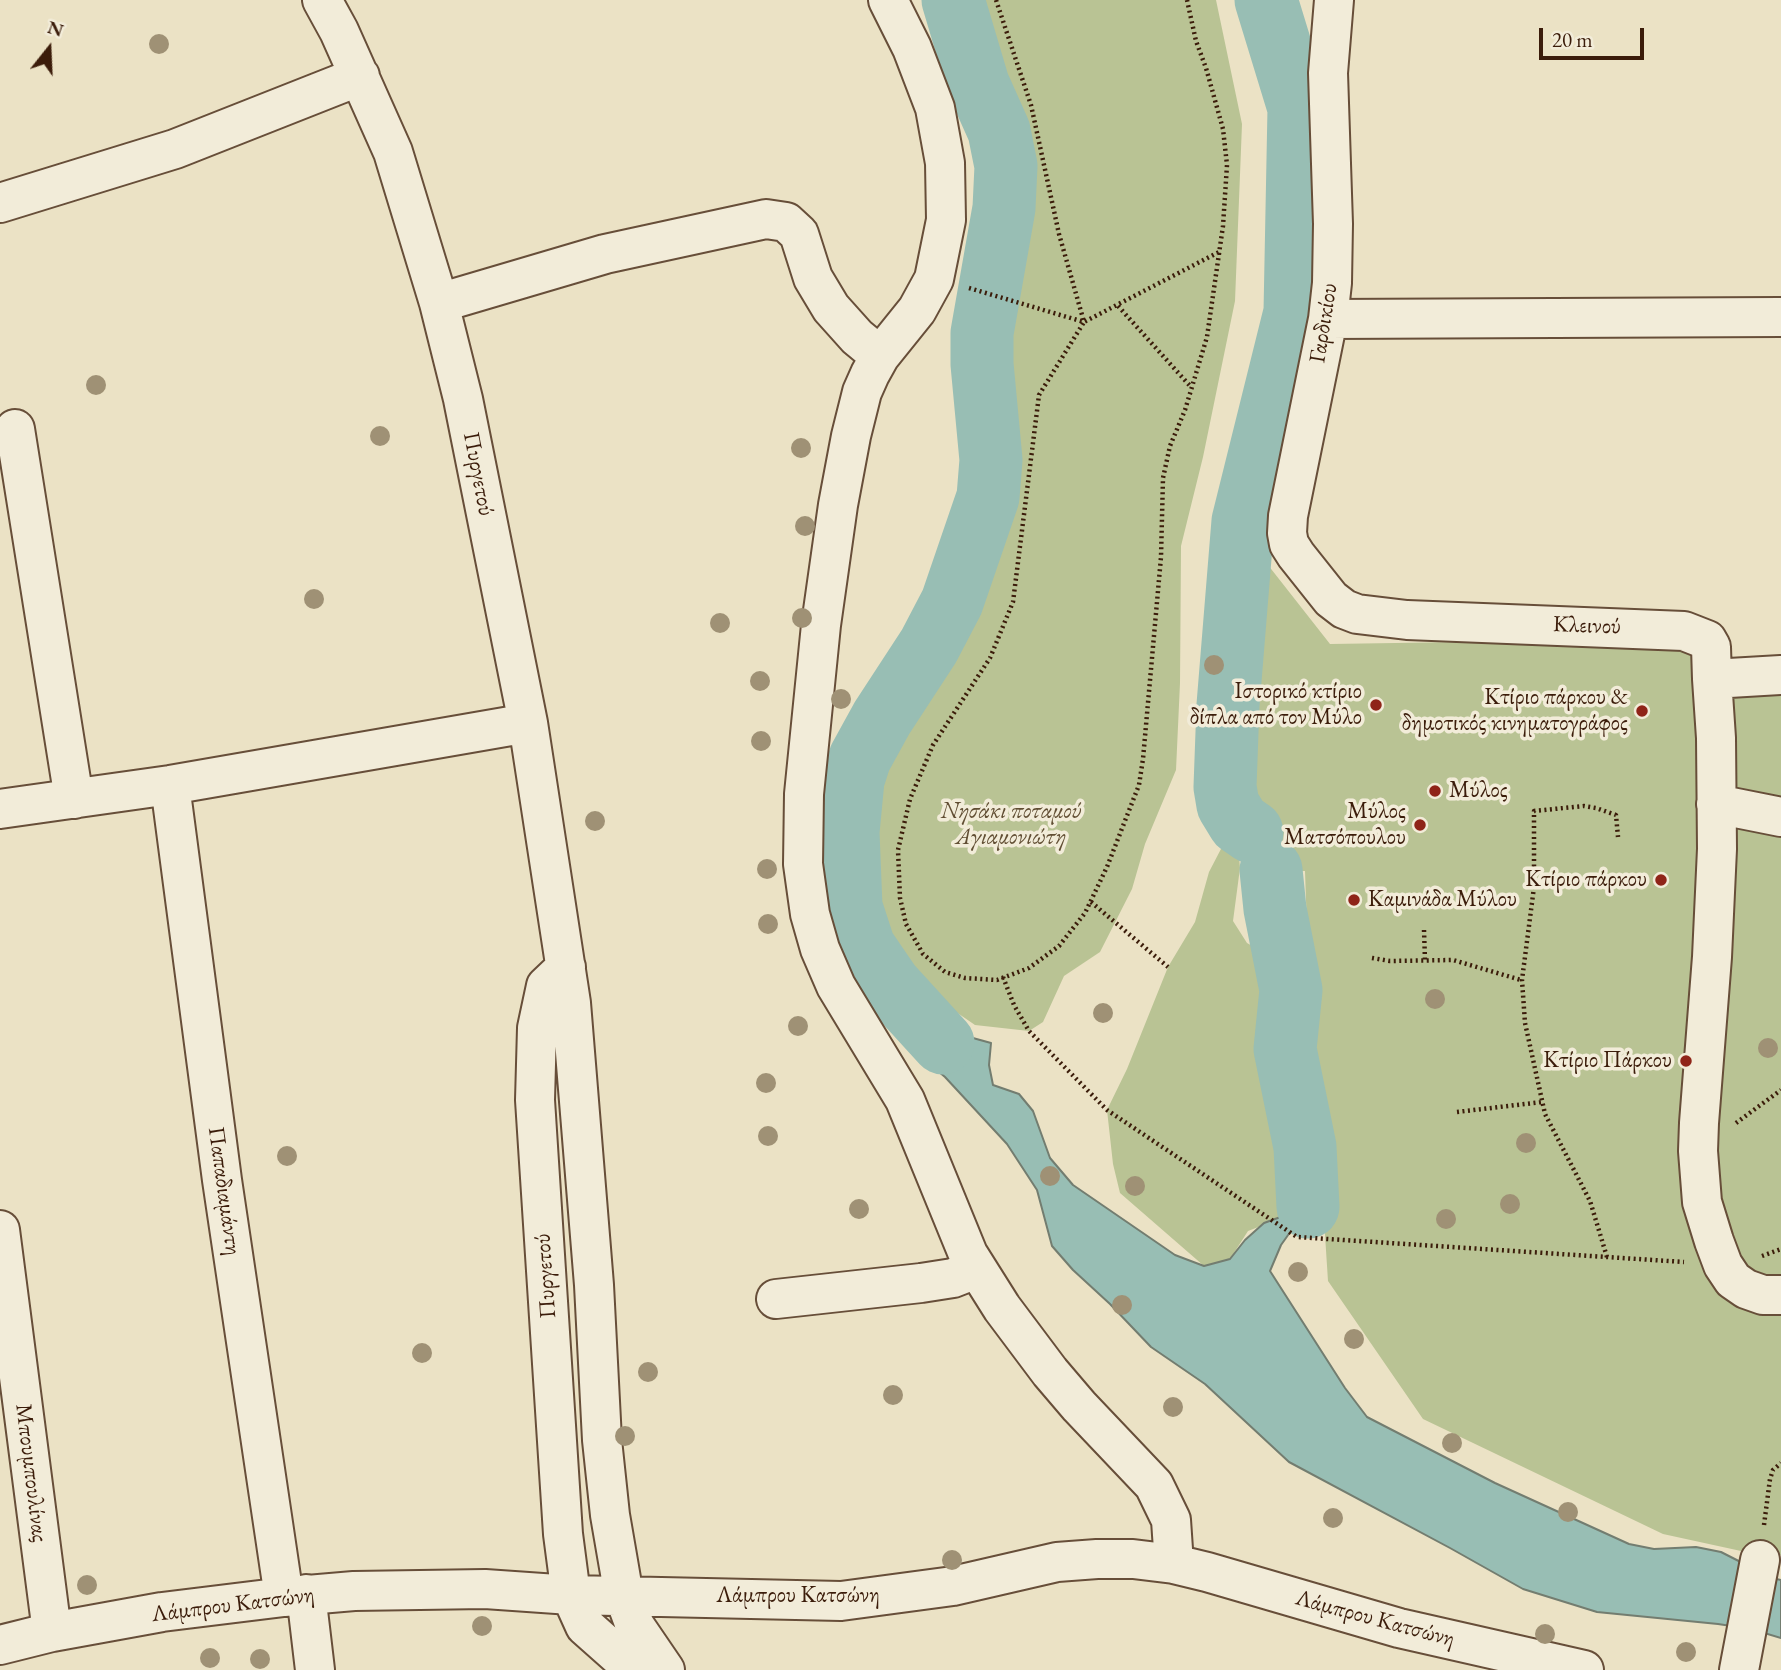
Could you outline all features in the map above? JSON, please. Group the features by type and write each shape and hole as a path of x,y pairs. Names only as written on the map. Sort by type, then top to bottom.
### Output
{"street":[{"name":"Πυργετού","path":"322,0 393,152 439,303 463,399 528,723 566,967 594,1284 602,1440 610,1515 624,1596 635,1626 665,1670"},
{"path":"888,0 912,48 934,108 945,163 947,194 943,243 934,279 917,310 880,356 862,392 855,415 838,505 821,625 804,805 802,838 805,888 814,932 836,986 905,1100 976,1269 1015,1326 1071,1398 1154,1485 1171,1520 1174,1564"},
{"name":"Γαρδικίου","path":"1334,0 1328,73 1334,254 1328,319 1287,533 1289,544 1296,555 1331,599 1344,609 1357,614"},
{"path":"0,202 174,149 359,76"},
{"path":"439,303 605,254 766,219 786,222 799,234 813,278 831,308 857,337 880,356"},
{"path":"1328,319 1781,317"},
{"path":"15,429 74,799"},
{"name":"Κλεινού","path":"1357,614 1407,620 1684,631 1707,640 1711,647 1712,679"},
{"path":"1781,674 1712,679 1716,738 1712,957 1699,1151 1702,1202 1723,1265 1733,1280 1746,1289 1763,1295 1781,1295"},
{"path":"0,809 170,785 528,723"},
{"name":"Παπαδιαμάντη","path":"170,785 222,1180 295,1596 315,1670"},
{"path":"1716,804 1781,817"},
{"name":"Πυργετού","path":"566,967 545,986 537,1028 535,1100 559,1486 571,1594 585,1626 639,1670"},
{"name":"Μπουμπουλίνας","path":"0,1230 52,1632"},
{"path":"776,1299 921,1283 953,1278 976,1269"},
{"name":"Λάμπρου Κατσώνη","path":"0,1645 52,1632 162,1612 295,1596 453,1588 624,1596 841,1601 953,1586 1057,1562 1133,1559 1174,1564 1399,1628 1584,1670"},
{"path":"1739,1670 1760,1560"}],"path":[{"path":"996,0 1031,105 1059,234 1084,322"},
{"path":"1187,0 1196,41 1223,129 1227,165 1219,252 1208,337 1170,446 1163,478 1161,556 1146,736 1139,785 1091,902 1085,914 1059,946 1029,968 997,980 965,978 945,972 923,954 906,924 900,898 898,850 910,799 933,745 990,658 1013,602 1039,395 1084,322 1219,252"},
{"path":"962,286 1084,322"},
{"path":"1118,306 1192,387"},
{"path":"1607,1257 1590,1201 1545,1114 1525,1023 1522,980 1534,887 1534,811 1584,806 1596,808 1616,815 1618,837"},
{"path":"1091,902 1167,967"},
{"path":"1424,930 1425,960"},
{"path":"1371,958 1390,961 1453,960 1522,980"},
{"path":"1003,977 1014,1005 1029,1031 1107,1110 1297,1237 1723,1265"},
{"path":"1699,1151 1781,1090"},
{"path":"1457,1112 1542,1102"},
{"path":"1760,1560 1770,1479 1781,1463"}],"green space":[{"name":"Νησάκι ποταμού Αγιαμονιώτη","path":"964,0 1216,0 1242,124 1235,301 1203,457 1181,546 1176,770 1145,844 1132,889 1100,952 1064,976 1043,1022 1029,1031 975,1025 924,990 878,927 870,841 886,770 976,621 1007,521 1010,401 1001,365 998,332 1024,250 1027,230 1025,193 1011,128"},
{"path":"1257,551 1330,644 1658,639 1781,689 1781,1555 1741,1551 1663,1534 1423,1419 1328,1281 1309,988 1305,871 1253,870 1250,552"},
{"path":"1222,847 1239,857 1233,921 1247,943 1268,955 1279,970 1286,992 1274,1066 1275,1107 1294,1165 1302,1210 1248,1231 1230,1259 1204,1266 1120,1193 1113,1164 1107,1110 1127,1069 1168,967 1195,922 1209,872"}],"water":[{"path":"962,1035 991,1043 989,1065 993,1085 1019,1094 1033,1111 1050,1158 1073,1185 1175,1255 1204,1266 1230,1259 1245,1240 1264,1223 1308,1207 1281,1245 1270,1271 1345,1388 1367,1417 1495,1483 1629,1544 1654,1549 1696,1547 1721,1552 1781,1580 1781,1638 1751,1629 1718,1624 1597,1612 1523,1589 1289,1462 1205,1384 1151,1347 1052,1246 1037,1190 1007,1144 945,1077 919,1055 932,1045 956,1040"}],"waterway":[{"path":"943,1043 890,985 864,947 851,907 848,832 853,780 860,758 882,718 929,646 952,602 988,497 991,460 982,364 982,333 1004,208 1006,166 999,131 978,84 953,0"},
{"path":"1252,832 1239,823 1228,805 1225,787 1228,705 1243,521 1295,312 1299,108 1266,0"},
{"path":"1271,870 1275,909 1291,990 1285,1049 1305,1147 1308,1207"}],"place":[{"name":"Ιστορικό κτίριο δίπλα από τον Μύλο","path":"1376,705"},
{"name":"Κτίριο πάρκου & δημοτικός κινηματογράφος","path":"1642,711"},
{"name":"Μύλος","path":"1435,791"},
{"name":"Μύλος Ματσόπουλου","path":"1420,825"},
{"name":"Κτίριο πάρκου","path":"1661,880"},
{"name":"Καμινάδα Μύλου","path":"1354,900"},
{"name":"Κτίριο Πάρκου","path":"1686,1061"}]}
